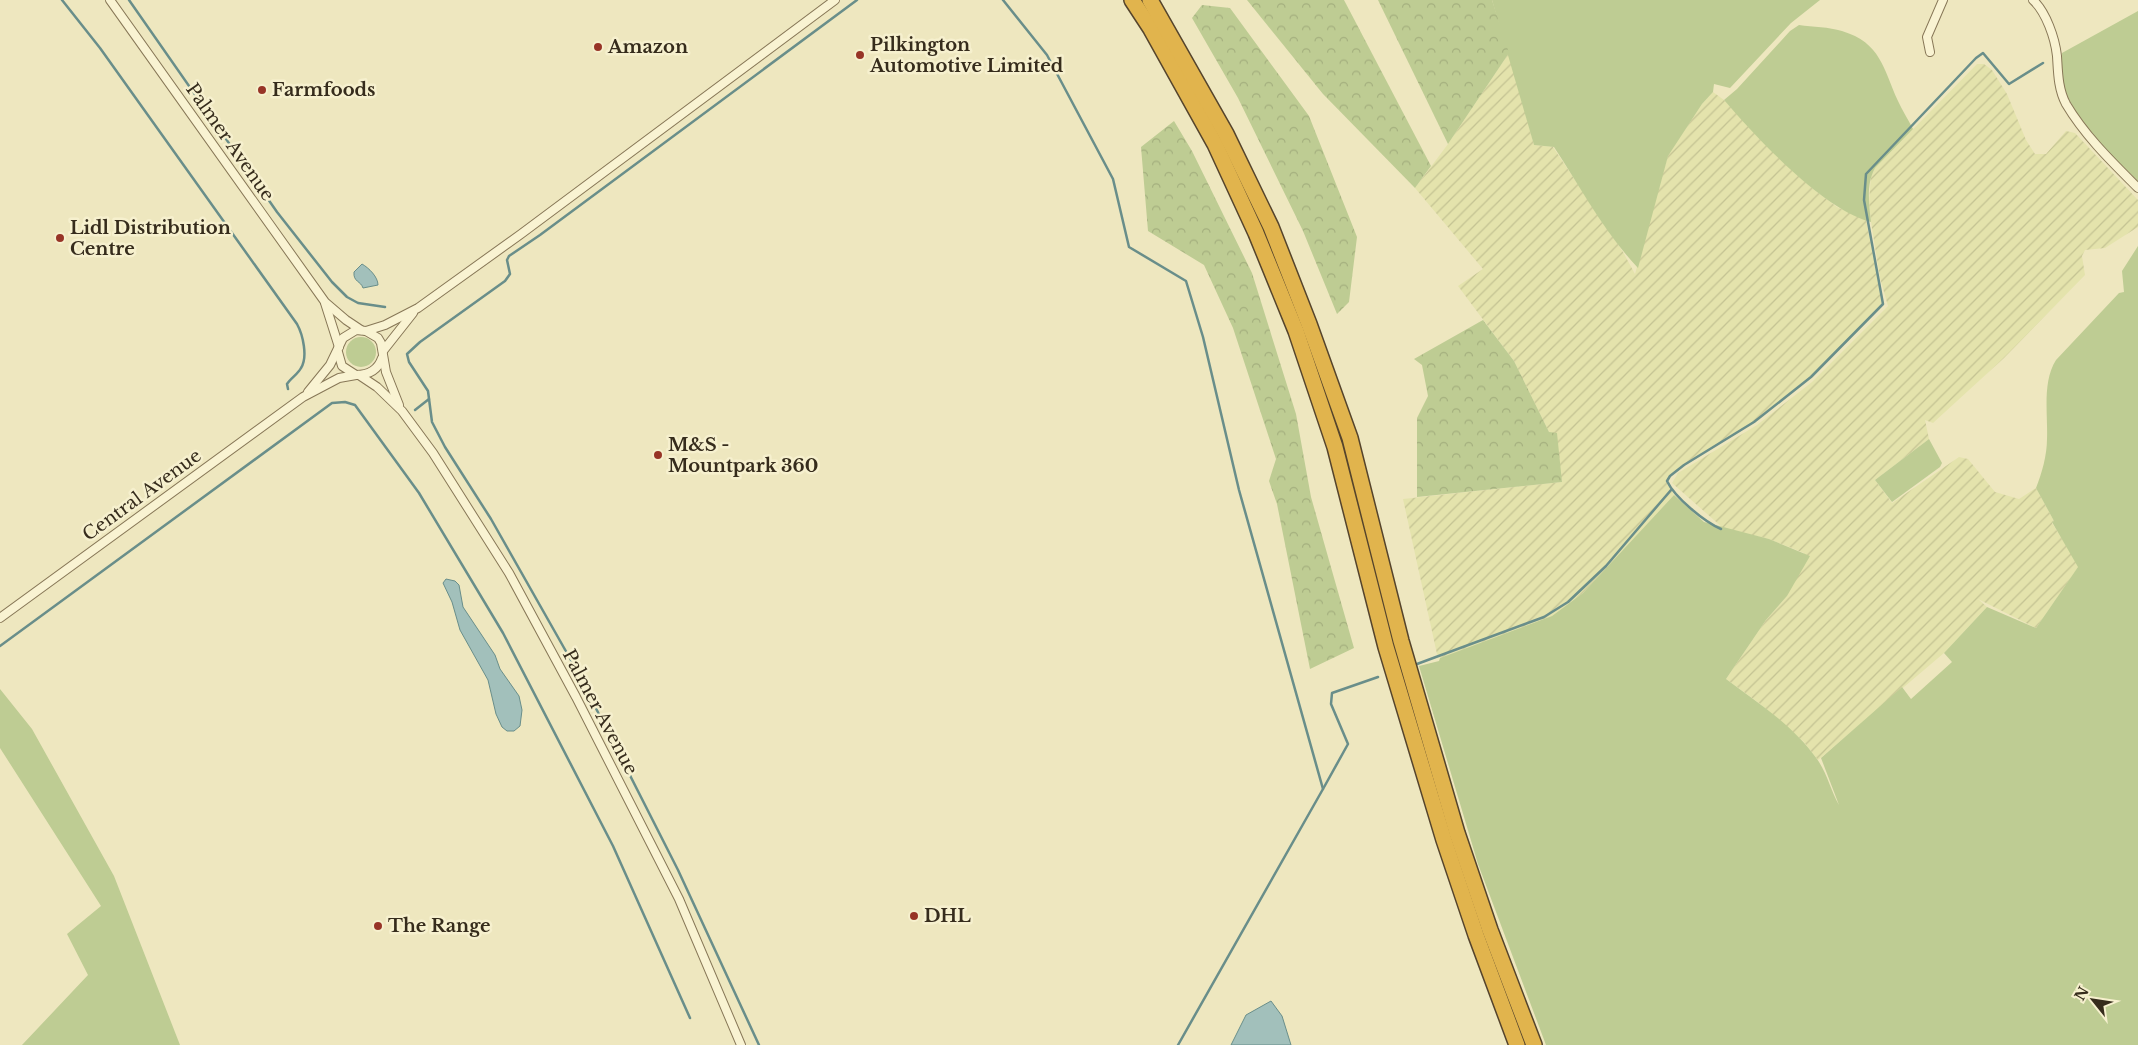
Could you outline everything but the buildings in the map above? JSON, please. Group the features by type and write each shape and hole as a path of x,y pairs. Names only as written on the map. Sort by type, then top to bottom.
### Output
{"highway":[{"path":"1132,0 1151,29 1214,144 1256,233 1296,331 1335,448 1386,647 1444,840 1476,935 1517,1045"},
{"path":"1150,0 1226,134 1271,227 1310,324 1350,438 1401,641 1457,833 1490,930 1534,1045"}],"street":[{"name":"Palmer Avenue","path":"110,0 324,302"},
{"path":"303,397 327,370 347,334 385,325 418,308 521,234 835,0"},
{"path":"1930,52 1927,37 1942,0"},
{"path":"2033,0 2043,14 2053,39 2059,84 2066,104 2092,141 2138,188"},
{"path":"324,302 346,320 378,338 389,383 402,411"},
{"path":"324,302 342,366 377,387 402,411"},
{"path":"303,397 338,378 372,372 379,366 383,354 418,308"},
{"name":"Central Avenue","path":"0,618 303,397"},
{"name":"Palmer Avenue","path":"402,411 433,453 509,573 679,899 741,1045"}],"green space":[{"path":"1247,0 1344,0 1431,166 1415,188 1323,94"},
{"path":"1378,0 1492,0 1509,53 1448,144"},
{"path":"1492,0 1820,0 1791,23 1730,88 1714,84 1713,92 1702,104 1668,156 1638,268 1614,240 1554,147 1534,145"},
{"path":"1202,5 1230,8 1309,116 1357,237 1349,302 1337,314 1303,231 1238,98 1192,18"},
{"path":"2138,11 2138,181 2096,138 2077,113 2062,80 2062,53"},
{"path":"1799,25 1842,31 1865,42 1879,58 1913,129 1875,168 1872,174 1869,194 1871,222 1852,215 1812,188 1772,152 1724,100 1737,89 1790,31"},
{"path":"1509,53 1534,145 1553,147 1623,252 1635,274 1668,155 1702,104 1713,92 1724,100 1813,189 1837,207 1866,220 1883,304 1811,377 1754,422 1684,465 1670,476 1667,482 1674,495 1583,593 1552,616 1440,658 1437,654 1403,499 1562,482 1549,432 1514,361 1458,286 1483,269 1415,188 1448,144"},
{"path":"1977,64 1984,64 1992,70 2007,94 2026,140 2035,154 2046,154 2066,131 2075,133 2138,200 2138,227 2105,248 2085,250 2082,256 2085,275 2004,358 1933,423 1925,420 1929,439 1875,480 1892,503 1959,457 1968,459 1995,492 2019,499 2036,488 2054,521 2052,523 2079,566 2036,628 1978,599 1987,607 1944,653 1818,760 1803,741 1759,703 1726,679 1766,620 1787,596 1804,553 1769,539 1723,528 1672,483 1678,473 1757,425 1812,382 1888,306 1880,278 1871,222 1869,202 1871,175 1875,168"},
{"path":"1174,121 1192,151 1252,273 1296,414 1311,497 1354,648 1310,669 1277,504 1269,481 1276,459 1233,328 1204,265 1148,231 1141,147"},
{"path":"2138,246 2138,1045 1546,1045 1478,864 1419,666 1439,661 1440,658 1552,616 1583,593 1674,495 1704,522 1769,539 1810,556 1787,596 1766,620 1726,679 1775,716 1808,747 1820,764 1839,805 1821,758 1902,687 1911,699 1952,662 1944,653 1987,607 2036,628 2078,567 2052,522 2054,521 2036,488 2046,451 2047,388 2056,360 2119,293 2124,292 2122,271"},
{"path":"1483,320 1514,361 1549,432 1557,433 1562,482 1417,497 1417,418 1428,396 1422,365 1414,359"},
{"path":"361,337 372,341 376,352 372,363 361,367 350,363 346,352 350,341"},
{"path":"1929,439 1942,463 1940,467 1892,502 1875,480"},
{"path":"0,689 32,729 114,876 180,1045 22,1045 88,975 67,934 101,906 0,748"}],"water":[{"path":"362,264 373,273 378,285 363,288 356,280 354,272"},
{"path":"446,579 455,581 459,585 463,607 495,655 500,669 519,696 522,710 520,726 514,731 507,731 502,727 496,714 488,680 460,630 452,602 443,583"},
{"path":"1271,1001 1282,1016 1291,1045 1231,1045 1246,1015"}],"waterway":[{"path":"62,0 100,48 297,324 303,340 304,358 300,370 287,384 288,389"},
{"path":"129,0 277,212 332,282 347,297 358,303 385,307"},
{"path":"759,1045 678,870 576,669 491,519 445,447 432,422 428,391 409,362 407,354 420,342 505,281 510,274 507,260 509,256 857,0"},
{"path":"1003,0 1047,55 1113,179 1129,247 1186,281 1203,337 1239,490 1323,789 1178,1045"},
{"path":"1721,529 1691,509 1677,495 1667,481 1670,476 1684,465 1754,422 1811,377 1883,304 1864,200 1866,174 1976,58 1983,53 2009,84 2043,63"},
{"path":"415,410 429,399"},
{"path":"0,646 332,403 345,402 355,405 419,493 503,633 613,846 690,1018"},
{"path":"1417,664 1544,617 1568,602 1606,566 1671,490"},
{"path":"1323,789 1348,744 1331,704 1332,693 1378,677"}],"place":[{"name":"Amazon","path":"598,47"},
{"name":"Pilkington Automotive Limited","path":"860,55"},
{"name":"Farmfoods","path":"262,90"},
{"name":"Lidl Distribution Centre","path":"60,238"},
{"name":"M&S - Mountpark 360","path":"658,455"},
{"name":"DHL","path":"914,916"},
{"name":"The Range","path":"378,926"}]}
